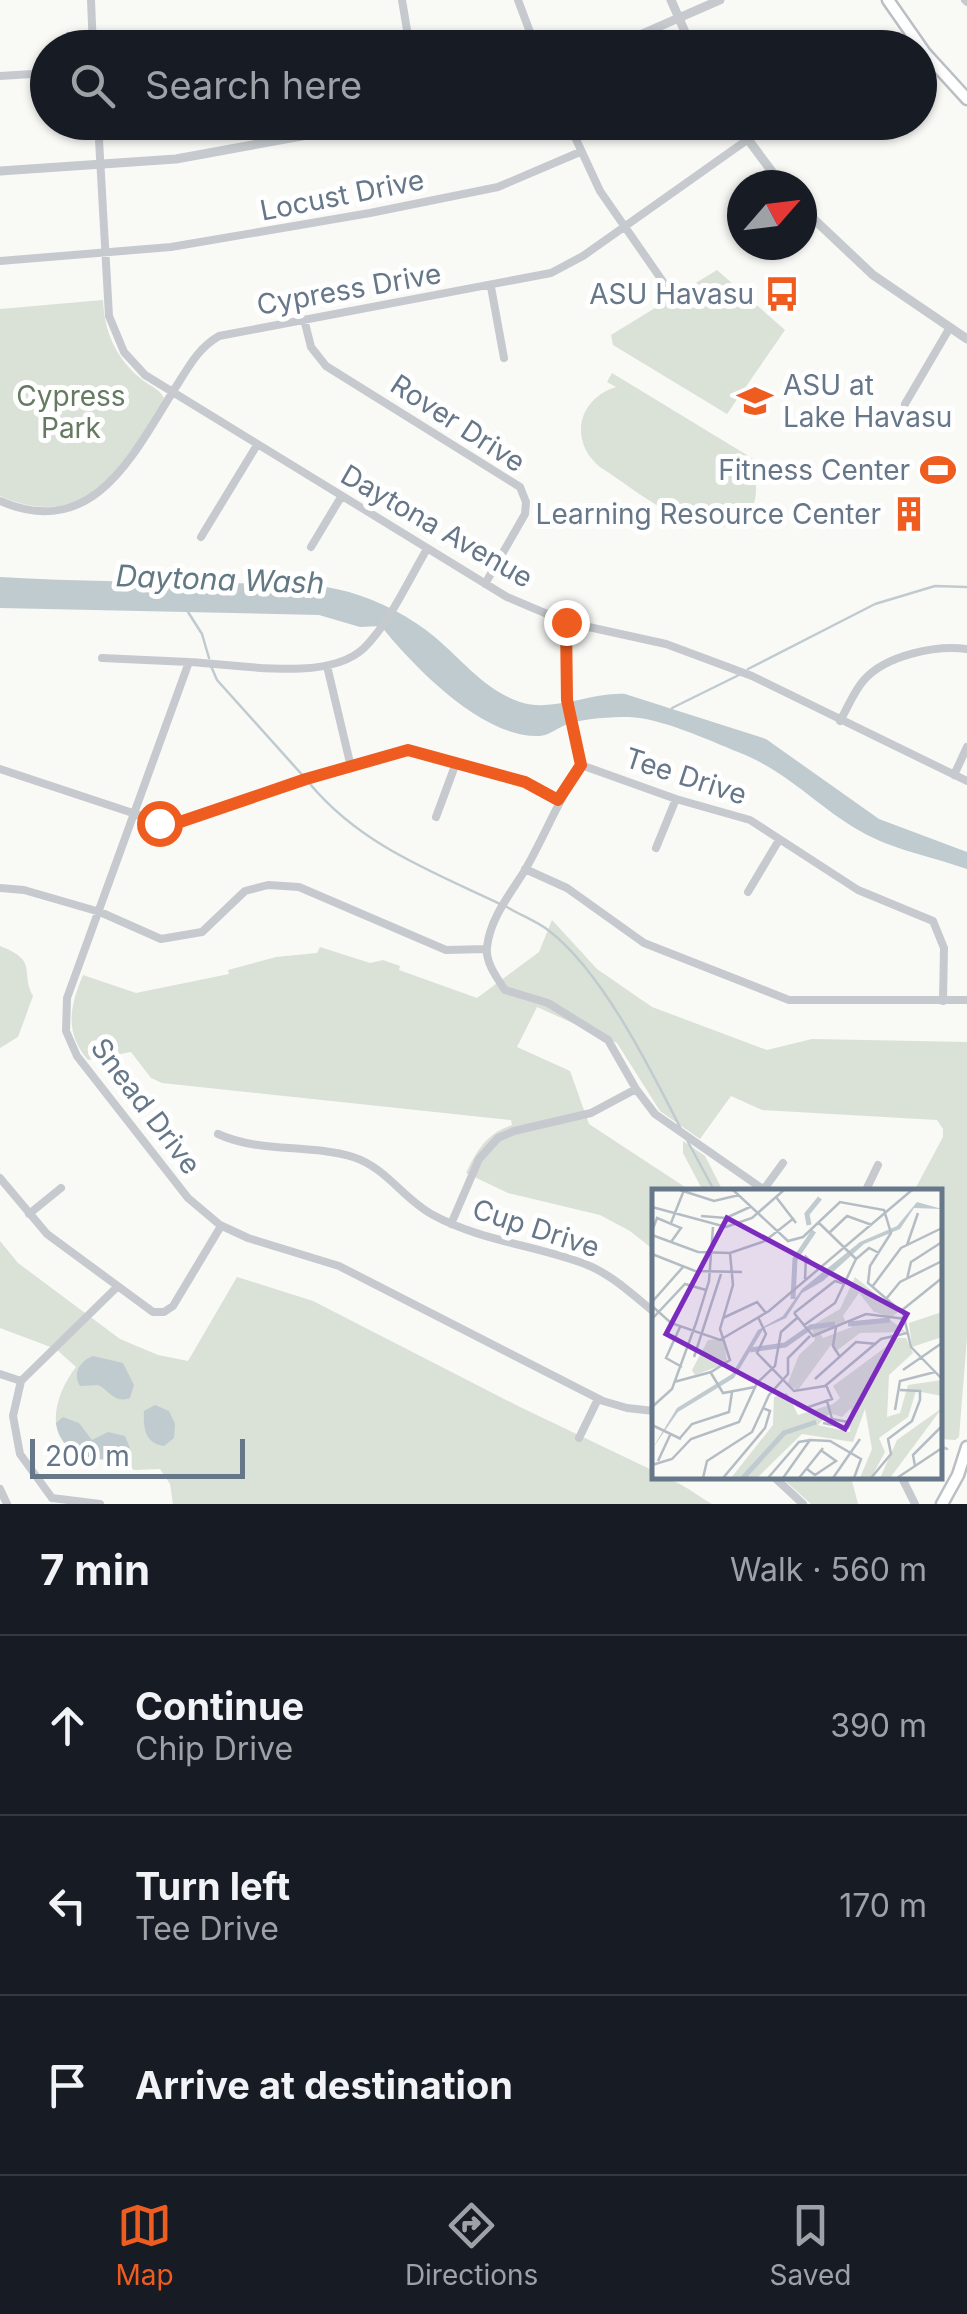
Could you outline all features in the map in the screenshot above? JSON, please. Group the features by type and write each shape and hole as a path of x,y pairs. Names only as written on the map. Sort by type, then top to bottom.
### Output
{"main road":[{"path":"888,0 909,30"},
{"path":"937,66 967,99"},
{"path":"942,1504 966,1453"}],"street":[{"path":"91,0 93,30"},
{"path":"402,0 407,30"},
{"path":"518,0 529,30"},
{"path":"671,0 684,30"},
{"path":"651,30 720,0"},
{"path":"0,76 30,74"},
{"name":"Daytona Avenue","path":"99,140 110,316 116,338 139,370 485,584 566,622 666,644 752,676 967,781"},
{"path":"0,171 176,160 283,140"},
{"path":"575,140 600,191 666,286"},
{"path":"747,140 770,170"},
{"name":"Cypress Drive","path":"0,501 23,509 54,510 96,495 122,471 200,351 219,336 491,287 566,268 747,140"},
{"name":"Locust Drive","path":"0,260 210,242 460,196 498,187 580,152"},
{"path":"817,222 873,275 967,339"},
{"path":"491,287 504,358"},
{"name":"Rover Drive","path":"304,319 310,344 323,364 520,488 526,502 524,516 485,584"},
{"path":"904,404 949,329"},
{"path":"200,537 257,444"},
{"path":"311,547 341,497"},
{"path":"102,658 327,666 350,658 367,644 428,549"},
{"name":"Tee Drive","path":"566,622 567,700 581,765 676,800 750,820 858,890 933,920 944,948 943,1002"},
{"path":"840,721 864,679 878,668 937,649 967,649"},
{"name":"Snead Drive","path":"189,662 67,998 64,1020 69,1042 188,1198 221,1226 339,1266 598,1399 619,1407 652,1411"},
{"path":"327,666 351,767"},
{"path":"954,775 967,747"},
{"path":"0,769 162,824 176,823 408,750 525,782 558,800"},
{"path":"436,817 456,763"},
{"path":"581,765 502,904 486,949 493,971 505,990 548,1004 608,1040 655,1114 764,1189"},
{"path":"656,848 676,800"},
{"path":"748,892 780,840"},
{"path":"525,869 567,888 644,943 789,1000 967,1000"},
{"path":"0,888 24,890 100,912 161,939 202,932 245,891 268,885 284,886 299,888 446,950 486,949"},
{"path":"451,1224 479,1159 498,1138 591,1113 636,1089"},
{"name":"Cup Drive","path":"218,1134 358,1159 384,1174 425,1210 451,1224 484,1237 585,1264 652,1310"},
{"path":"767,1189 783,1163"},
{"path":"867,1189 878,1165"},
{"path":"0,1178 47,1234 151,1312 168,1310 176,1302 221,1226"},
{"path":"29,1214 61,1188"},
{"path":"52,1498 20,1454 13,1416 21,1381 118,1287"},
{"path":"0,1374 21,1381"},
{"path":"578,1438 598,1399"},
{"path":"776,1479 803,1504"},
{"path":"903,1479 915,1504"},
{"path":"0,1489 7,1504"},
{"path":"40,1504 52,1498 100,1504"}],"green space":[{"path":"717,270 785,330 727,414 613,345 611,335"},
{"name":"Cypress Park","path":"103,300 109,333 118,353 164,398 119,468 81,499 58,506 31,506 0,496 0,309"},
{"path":"612,373 760,463 752,508 738,523 720,527 699,525 677,516 590,457 581,434 582,422 593,401 616,387 607,382"},
{"path":"552,920 597,969 652,1007 767,1050 812,1039 967,1042 967,1338 959,1437 942,1439 942,1189 915,1189 943,1137 937,1120 762,1110 731,1096 700,1139 660,1111 617,1043 537,1007 517,1047 570,1071 589,1124 688,1189 652,1189 652,1248 600,1215 508,1193 466,1173 484,1143 512,1125 511,1120 162,1083 151,1078 131,1052 88,1060 72,1029 75,997 83,975 136,993 229,974 228,970 276,957 317,953 320,947 370,963 383,960 400,966 399,970 477,998 539,952"},
{"path":"0,946 24,962 33,996 18,1037 0,1048"},
{"path":"683,1141 705,1156 722,1189 702,1189 683,1153"},
{"path":"0,1241 18,1263 120,1339 158,1355 188,1361 237,1277 313,1301 652,1470 652,1479 677,1483 712,1504 173,1504 170,1484 160,1469 134,1470 123,1462 88,1457 68,1447 56,1426 56,1414 63,1388 76,1367 56,1349 0,1328"},
{"path":"783,1479 852,1479 858,1504 811,1504"}],"shaded area":[{"path":"0,577 289,584 349,592 416,623 485,683 520,702 546,705 625,694 766,739 879,819 967,852 967,869 873,838 756,760 670,725 642,718 598,718 568,724 540,736 496,726 430,679 381,626 360,627 319,615 0,608"},
{"path":"93,1356 123,1363 134,1385 130,1398 116,1398 98,1385 80,1386 79,1368"},
{"path":"155,1405 169,1411 175,1424 174,1438 164,1446 153,1442 145,1429 144,1411"},
{"path":"63,1417 79,1423 92,1440 108,1432 125,1436 130,1448 124,1462 91,1458 73,1450 59,1435 56,1423"}],"waterway":[{"path":"748,669 875,604 935,586 967,587"},
{"path":"188,612 202,634 209,658"},
{"path":"211,666 217,680 305,778"},
{"path":"672,708 741,674"},
{"path":"310,784 374,840 500,904"},
{"path":"507,907 548,930 587,970 623,1022 681,1129"},
{"path":"687,1140 713,1189"},
{"path":"942,1447 947,1449"}],"place":[{"name":"ASU Havasu","path":"782,294"},
{"name":"ASU at Lake Havasu","path":"755,401"},
{"name":"Fitness Center","path":"938,470"},
{"name":"Learning Resource Center","path":"909,514"}],"route":[{"path":"159,823 180,822 306,779 408,750 525,782 558,800 581,765 567,700 566,622"}],"water label":[{"name":"Daytona Wash","path":"220,579"}]}
